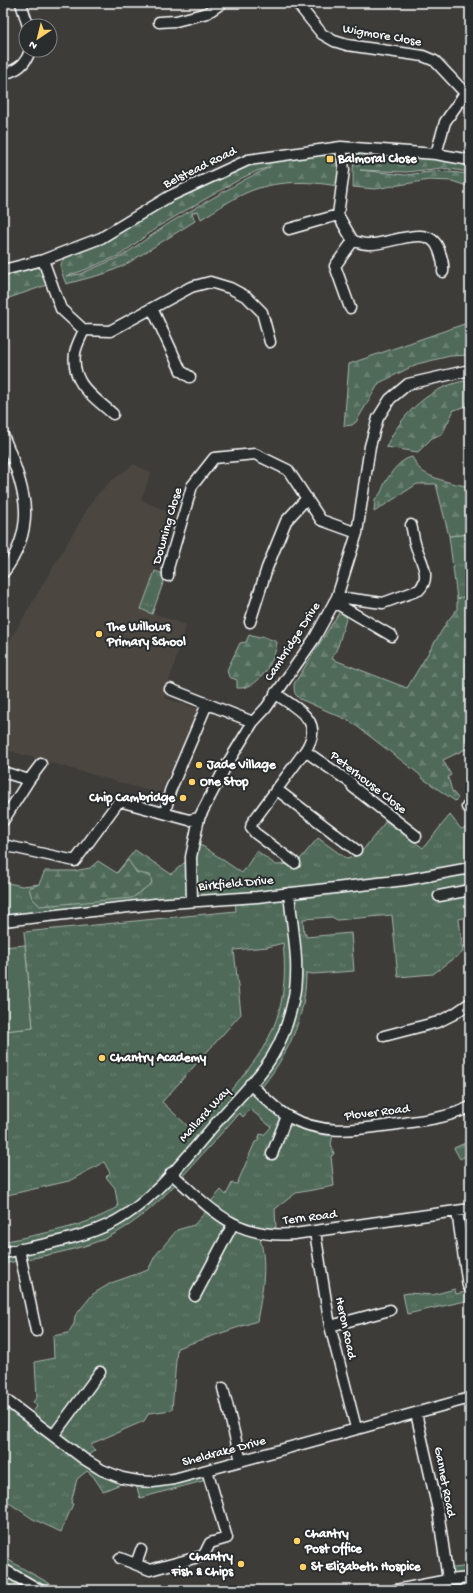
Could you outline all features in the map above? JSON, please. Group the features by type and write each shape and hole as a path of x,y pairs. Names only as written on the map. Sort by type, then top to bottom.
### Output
{"street":[{"path":"21,3 26,18"},
{"path":"159,22 176,21 207,13 222,3"},
{"name":"Wigmore Close","path":"297,3 322,34 347,45 423,56 435,61 467,92"},
{"path":"3,74 17,69 28,58"},
{"path":"436,154 445,122 467,92"},
{"path":"341,147 344,170 338,215 353,241 369,245 419,235 429,238 438,246 444,265 443,272"},
{"name":"Belstead Road","path":"3,270 43,260 101,238 170,196 248,160 341,147 436,154 470,160"},
{"path":"289,229 338,215"},
{"path":"350,308 335,266 353,241"},
{"path":"43,260 60,309 84,330 110,331 191,286 210,282 230,288 247,297 262,312 270,342"},
{"path":"152,308 181,371 190,377"},
{"path":"84,330 75,353 76,377 86,390 113,414"},
{"name":"Cambridge Drive","path":"192,901 191,857 198,818 226,766 253,722 266,708 314,639 336,600 357,533 370,446 378,418 390,399 408,384 470,370"},
{"path":"3,573 16,552 22,535 25,510 20,486 4,440"},
{"name":"Downing Close","path":"168,576 168,568 192,486 214,458 255,454 288,470 321,520 357,533"},
{"path":"250,622 267,568 286,521 307,498"},
{"path":"336,600 383,602 419,590 423,586 424,582 424,568 415,544 412,525"},
{"path":"336,600 392,636"},
{"path":"170,689 253,722"},
{"path":"275,693 309,719 312,730 310,743 252,822 251,828 255,833 295,863"},
{"path":"165,813 170,791 207,704"},
{"name":"Peterhouse Close","path":"304,751 351,783 353,787 416,836"},
{"path":"3,821 41,764"},
{"path":"3,772 29,780"},
{"path":"276,789 356,850"},
{"path":"3,845 75,861 119,801 189,820 198,818"},
{"name":"Birkfield Drive","path":"3,921 192,901 257,897 405,880 470,868"},
{"path":"439,896 470,890"},
{"name":"Mallard Way","path":"3,1253 76,1236 105,1226 136,1207 171,1173 264,1068 276,1048 287,1024 293,1000 295,960 289,893"},
{"path":"384,1036 438,1022 454,1014 470,1003"},
{"name":"Plover Road","path":"250,1084 288,1116 316,1127 334,1130 345,1130 438,1118 470,1107"},
{"path":"272,1154 288,1116"},
{"name":"Tern Road","path":"171,1173 213,1210 233,1224 250,1231 273,1235 315,1232 470,1209"},
{"path":"457,1211 468,1286"},
{"path":"195,1296 233,1224"},
{"name":"Heron Road","path":"315,1232 330,1326 356,1428"},
{"path":"19,1250 36,1331"},
{"path":"330,1326 390,1310"},
{"path":"53,1436 100,1372"},
{"path":"222,1388 241,1461"},
{"name":"Sheldrake Drive","path":"3,1398 89,1462 111,1474 138,1481 160,1481 207,1470 470,1398"},
{"name":"Gannet Road","path":"416,1413 438,1510 448,1580"},
{"path":"120,1558 152,1570 204,1555 210,1543 227,1538 207,1470"},
{"path":"136,1564 141,1550"},
{"path":"3,1570 40,1590"},
{"path":"396,1590 448,1580 470,1578"}],"shaded area":[{"name":"The Willows Primary School","path":"134,464 151,473 141,500 175,515 141,609 186,625 164,698 199,709 160,794 3,749 3,652 94,498 111,481"}],"green space":[{"path":"299,148 330,148 339,155 342,187 297,182 274,184 253,190 201,219 198,211 192,213 195,221 125,265 107,273 66,284 61,265 64,259 68,256 68,253 234,163 264,152","holes":["270,167 244,180 171,222 122,256 80,274 66,276 120,255 159,226 242,178"]},
{"path":"366,148 470,157 470,172 442,168 406,172 360,170 405,175 438,171 470,174 470,187 452,181 429,180 375,189 353,187 353,169 355,161 357,156"},
{"path":"43,266 53,283 3,300 3,271"},
{"path":"470,322 470,355 450,356 417,364 379,383 356,422 352,425 344,426 349,364"},
{"path":"470,380 470,405 454,410 442,434 432,438 418,452 386,447 400,423 419,403 431,394 443,388"},
{"path":"412,457 417,466 430,476 452,483 470,486 470,534 449,536 436,484 417,484 374,512 375,499 381,493 391,473 404,460"},
{"path":"470,534 470,595 457,599 449,536"},
{"path":"155,571 166,575 152,614 141,609"},
{"path":"470,595 470,747 443,760 451,775 448,777 452,791 458,798 455,801 422,778 419,774 350,721 300,699 295,692 294,684 344,605 349,609 338,646 332,659 407,688 447,622 457,609 457,599"},
{"path":"249,635 259,638 262,636 277,642 276,650 269,665 259,679 245,687 237,688 237,680 229,677 227,670 240,643 246,642"},
{"path":"450,815 461,829 470,826 470,916 459,919 463,952 433,974 398,977 392,915 337,920 332,917 303,919 304,934 306,934 306,937 351,933 354,971 313,974 306,973 303,1006 293,1036 278,1065 258,1092 277,1108 334,1130 331,1144 334,1154 331,1156 334,1186 296,1193 275,1209 276,1229 273,1235 258,1233 263,1255 264,1277 257,1321 177,1348 172,1410 149,1413 144,1421 93,1443 91,1447 95,1450 84,1459 131,1480 103,1491 93,1476 87,1471 77,1479 71,1503 73,1504 61,1532 33,1519 3,1499 3,1415 6,1411 3,1409 3,1398 29,1418 37,1406 33,1402 37,1397 35,1362 54,1358 53,1336 68,1333 74,1324 75,1316 93,1294 111,1283 148,1270 155,1256 177,1230 194,1225 209,1208 207,1206 221,1190 226,1195 232,1183 237,1184 255,1142 258,1141 260,1134 264,1135 271,1127 250,1109 243,1117 239,1113 171,1189 140,1217 117,1233 92,1244 54,1254 3,1264 3,1242 48,1233 77,1225 118,1207 115,1188 106,1177 110,1173 104,1162 69,1181 3,1196 3,1031 33,1028 24,932 236,911 235,898 3,921 3,882 22,886 114,876 135,850 171,874 191,857 194,843 204,847 242,873 257,851 276,865 296,864 318,838 347,859 359,855 386,821 423,848","holes":["283,943 284,975 281,1002 274,1027 263,1048 249,1069 193,1131 162,1102 241,1014 234,950 268,947"]},
{"path":"128,860 137,873 150,875 152,883 132,898 40,906 32,898 29,888 39,884 45,871 74,871 90,868 98,861 117,873"},
{"path":"25,945 33,1028 3,1031 3,947"},
{"path":"470,1141 470,1154 460,1159 454,1148"},
{"path":"455,1289 456,1294 470,1291 470,1300 407,1314 403,1294 409,1293 432,1295"},
{"path":"207,1470 210,1479 140,1498 135,1481"},
{"path":"3,1557 61,1590 16,1590 3,1582"},
{"path":"470,1566 470,1589 396,1590 447,1580 446,1569"}],"place":[{"name":"Balmoral Close","path":"330,159"},
{"name":"The Willows Primary School","path":"99,634"},
{"name":"Jade Village","path":"199,765"},
{"name":"One Stop","path":"192,782"},
{"name":"Chip Cambridge","path":"183,798"},
{"name":"Chantry Academy","path":"102,1058"},
{"name":"Chantry Post Office","path":"297,1541"},
{"name":"Chantry Fish & Chips","path":"241,1564"},
{"name":"St Elizabeth Hospice","path":"303,1567"}]}
